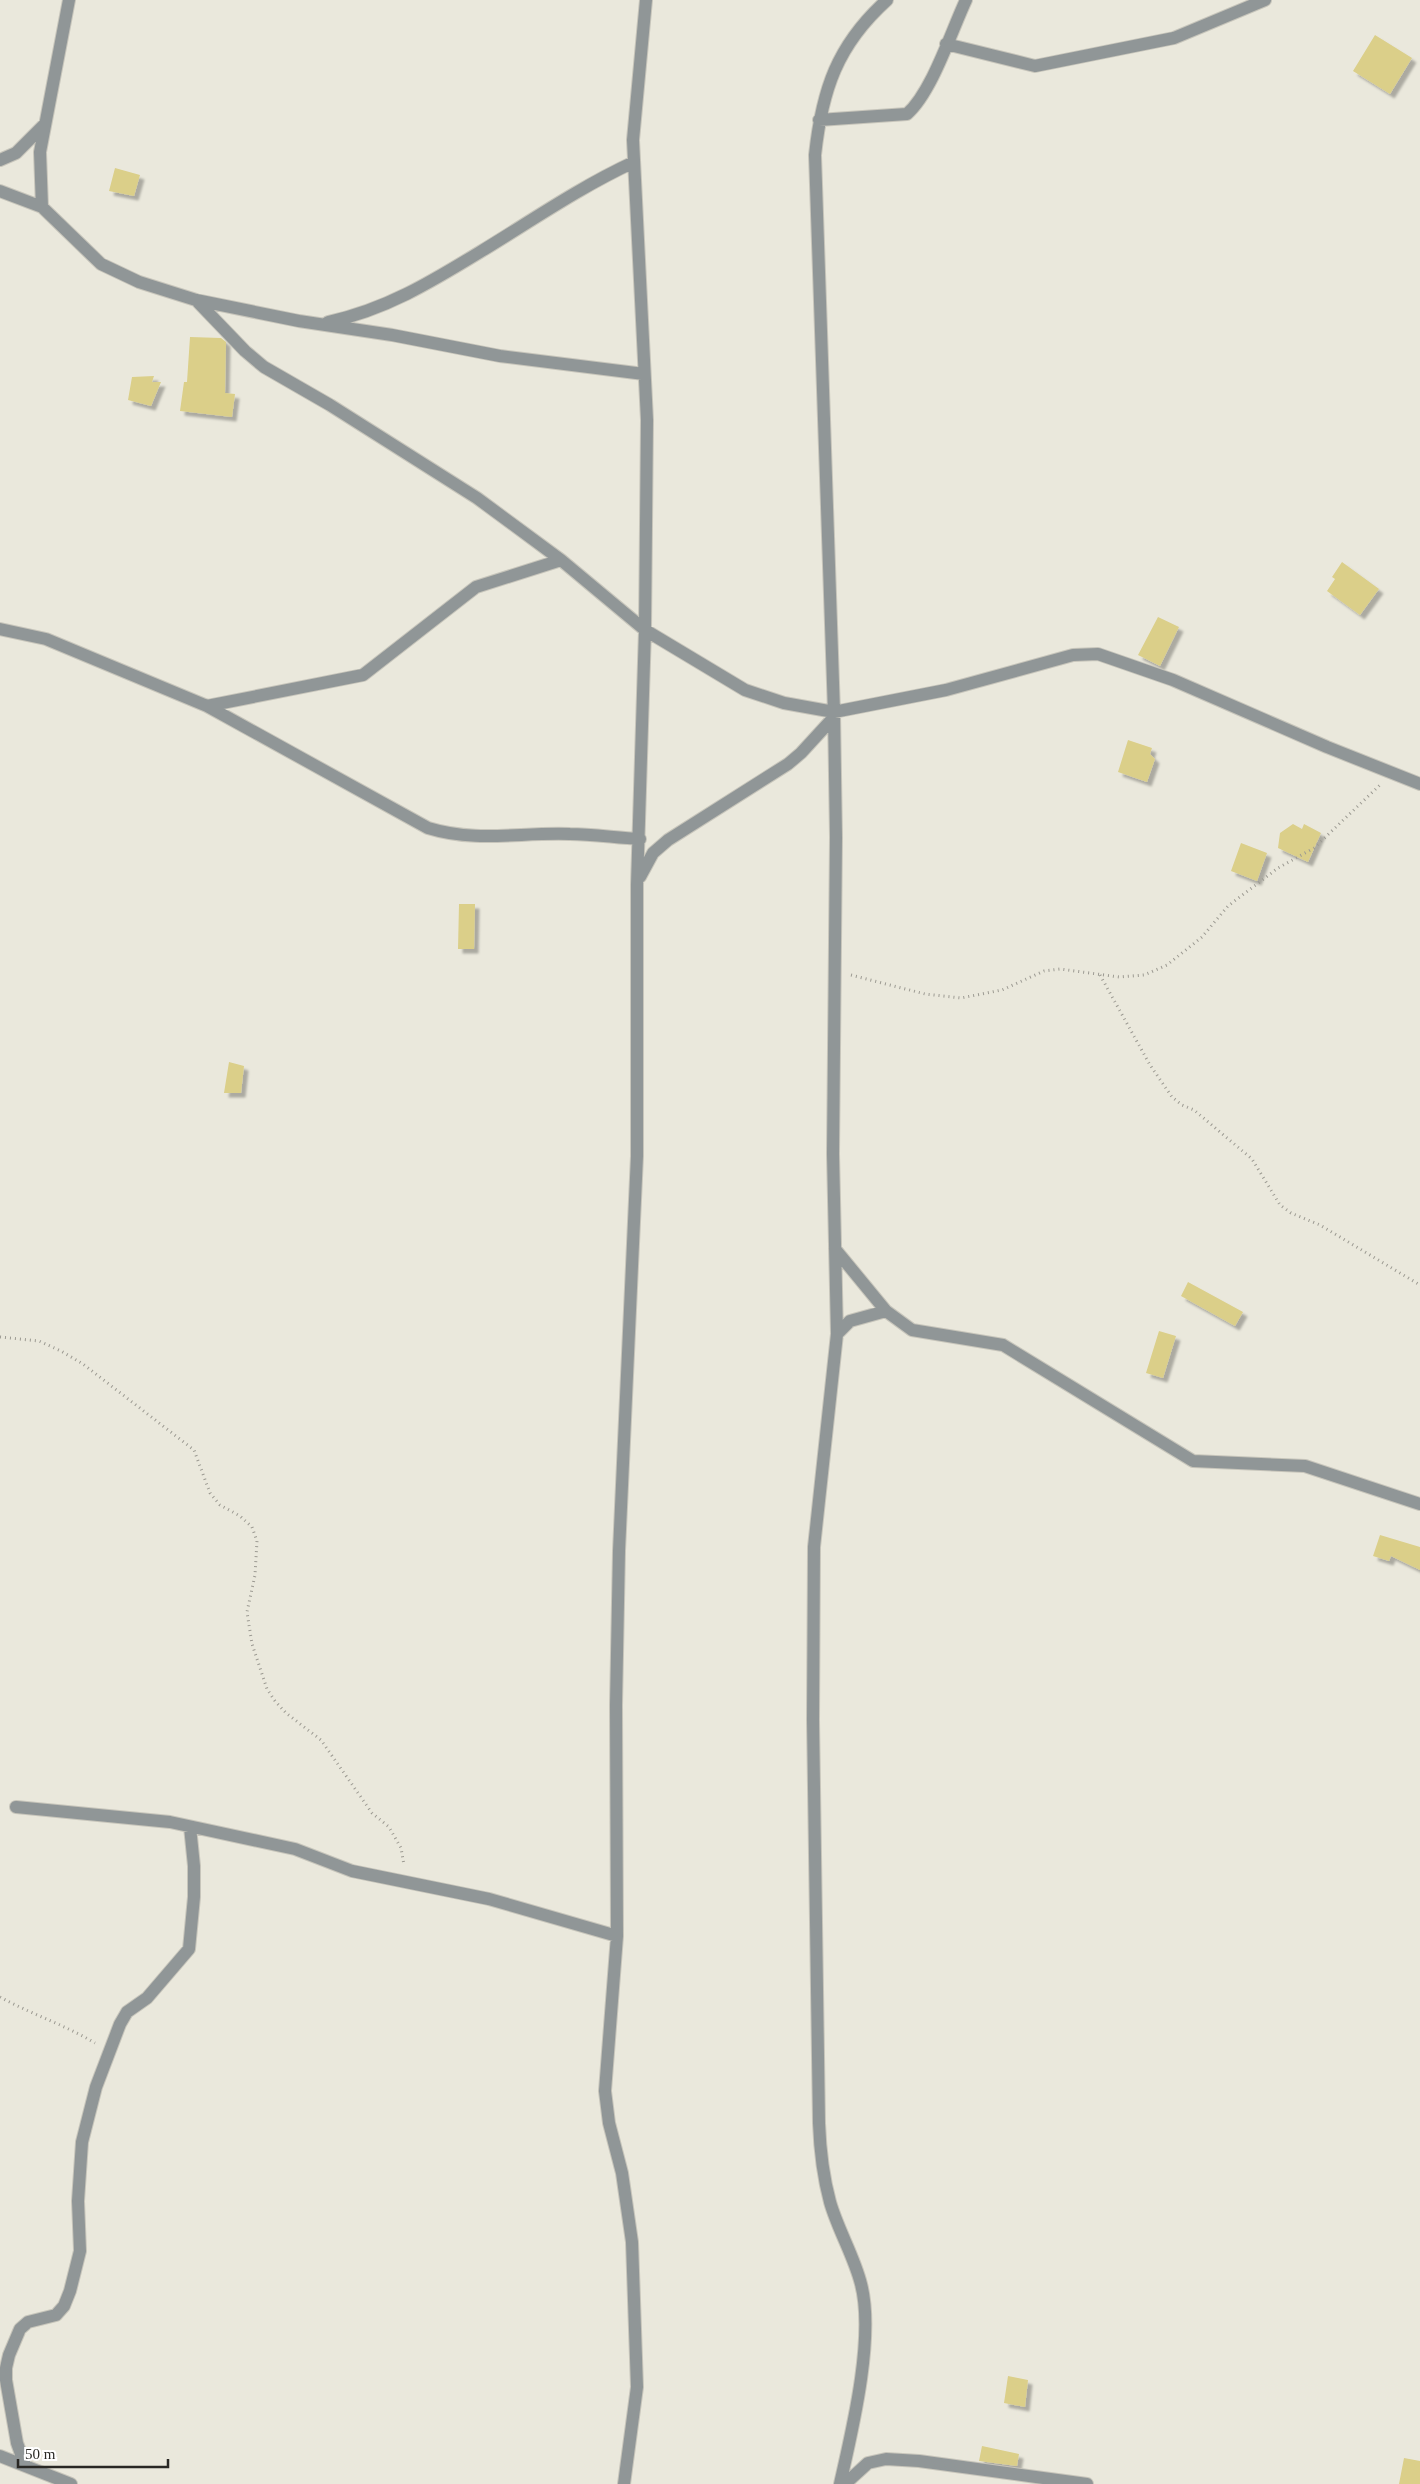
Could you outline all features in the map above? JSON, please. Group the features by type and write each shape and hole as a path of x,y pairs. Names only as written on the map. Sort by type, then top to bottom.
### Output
{"street":[{"path":"42,207 40,152 69,0"},
{"path":"624,2484 637,2387 632,2242 622,2173 609,2122 605,2091 617,1936 616,1705 619,1551 637,1156 636,885 640,839 645,630 647,420 634,162 634,119 646,0"},
{"path":"840,2484 859,2386 866,2315 862,2284 830,2204 821,2162 819,2123 813,1720 814,1547 836,1334 833,1154 837,971 834,715 815,165 819,120 826,90 837,62 865,20 887,0"},
{"path":"819,120 906,114 917,106 966,0"},
{"path":"946,44 1035,66 1174,38 1265,0"},
{"path":"0,160 16,153 45,124"},
{"path":"319,324 354,317 422,288 598,179 634,162"},
{"path":"0,191 42,207 101,264 139,282 196,300 500,356 644,374"},
{"path":"196,300 245,351 264,367 330,405 477,498 561,560 645,630 745,690 784,703 834,715 946,690 1073,655 1098,654 1172,680 1420,784"},
{"path":"207,706 363,676 476,587 561,560"},
{"path":"0,629 46,639 207,706 436,831 482,838 570,834 640,839"},
{"path":"636,885 654,853 668,840 788,764 801,753 834,715"},
{"path":"835,1249 886,1311 912,1330 1003,1345 1192,1461 1305,1466 1420,1504"},
{"path":"836,1334 850,1321 886,1311"},
{"path":"16,1807 170,1822 295,1849 352,1871 489,1899 617,1936"},
{"path":"25,2465 17,2443 3,2377 20,2329 28,2322 56,2315 64,2306 70,2291 80,2251 78,2201 82,2142 96,2087 111,2053 120,2024 127,2012 147,1998 189,1949 194,1890 190,1827"},
{"path":"0,2456 71,2484"},
{"path":"845,2484 868,2463 886,2459 919,2461 1087,2484"}],"path":[{"path":"837,971 925,994 961,998 1002,990 1044,971 1060,970 1100,975 1144,975 1168,965 1202,937 1228,906 1278,868 1314,848 1352,814 1392,772"},
{"path":"1100,975 1150,1065 1172,1097 1182,1105 1194,1110 1252,1159 1280,1204 1291,1213 1320,1225 1420,1284"},
{"path":"0,1337 39,1341 83,1364 194,1450 210,1494 220,1505 240,1516 252,1526 257,1541 256,1559 247,1612 252,1644 267,1689 274,1701 321,1740 372,1813 389,1827 401,1848 408,1883"},
{"path":"0,1997 30,2014 69,2028 111,2053"}],"building":[{"path":"1375,35 1412,58 1390,94 1353,71"},
{"path":"115,168 140,175 134,196 109,191"},
{"path":"190,337 221,338 226,342 225,393 235,394 232,417 180,411 184,382 187,382"},
{"path":"154,376 152,382 161,382 151,406 128,400 132,377"},
{"path":"1342,562 1379,589 1360,615 1327,591 1335,579 1332,577"},
{"path":"1158,617 1179,627 1160,666 1138,655"},
{"path":"1128,740 1152,748 1150,754 1155,759 1147,782 1118,772"},
{"path":"1293,824 1302,829 1304,824 1321,833 1308,862 1278,848 1280,833"},
{"path":"1241,843 1267,853 1257,881 1231,871"},
{"path":"459,904 475,904 474,949 458,949"},
{"path":"229,1062 244,1066 241,1093 224,1093"},
{"path":"1188,1282 1243,1312 1235,1326 1181,1296"},
{"path":"1159,1331 1176,1336 1163,1378 1146,1373"},
{"path":"1380,1535 1420,1547 1420,1570 1391,1556 1389,1561 1373,1556"},
{"path":"1008,2376 1028,2380 1025,2407 1004,2403"},
{"path":"982,2446 1019,2454 1017,2466 979,2461"},
{"path":"1404,2458 1420,2461 1420,2484 1399,2484"}]}
